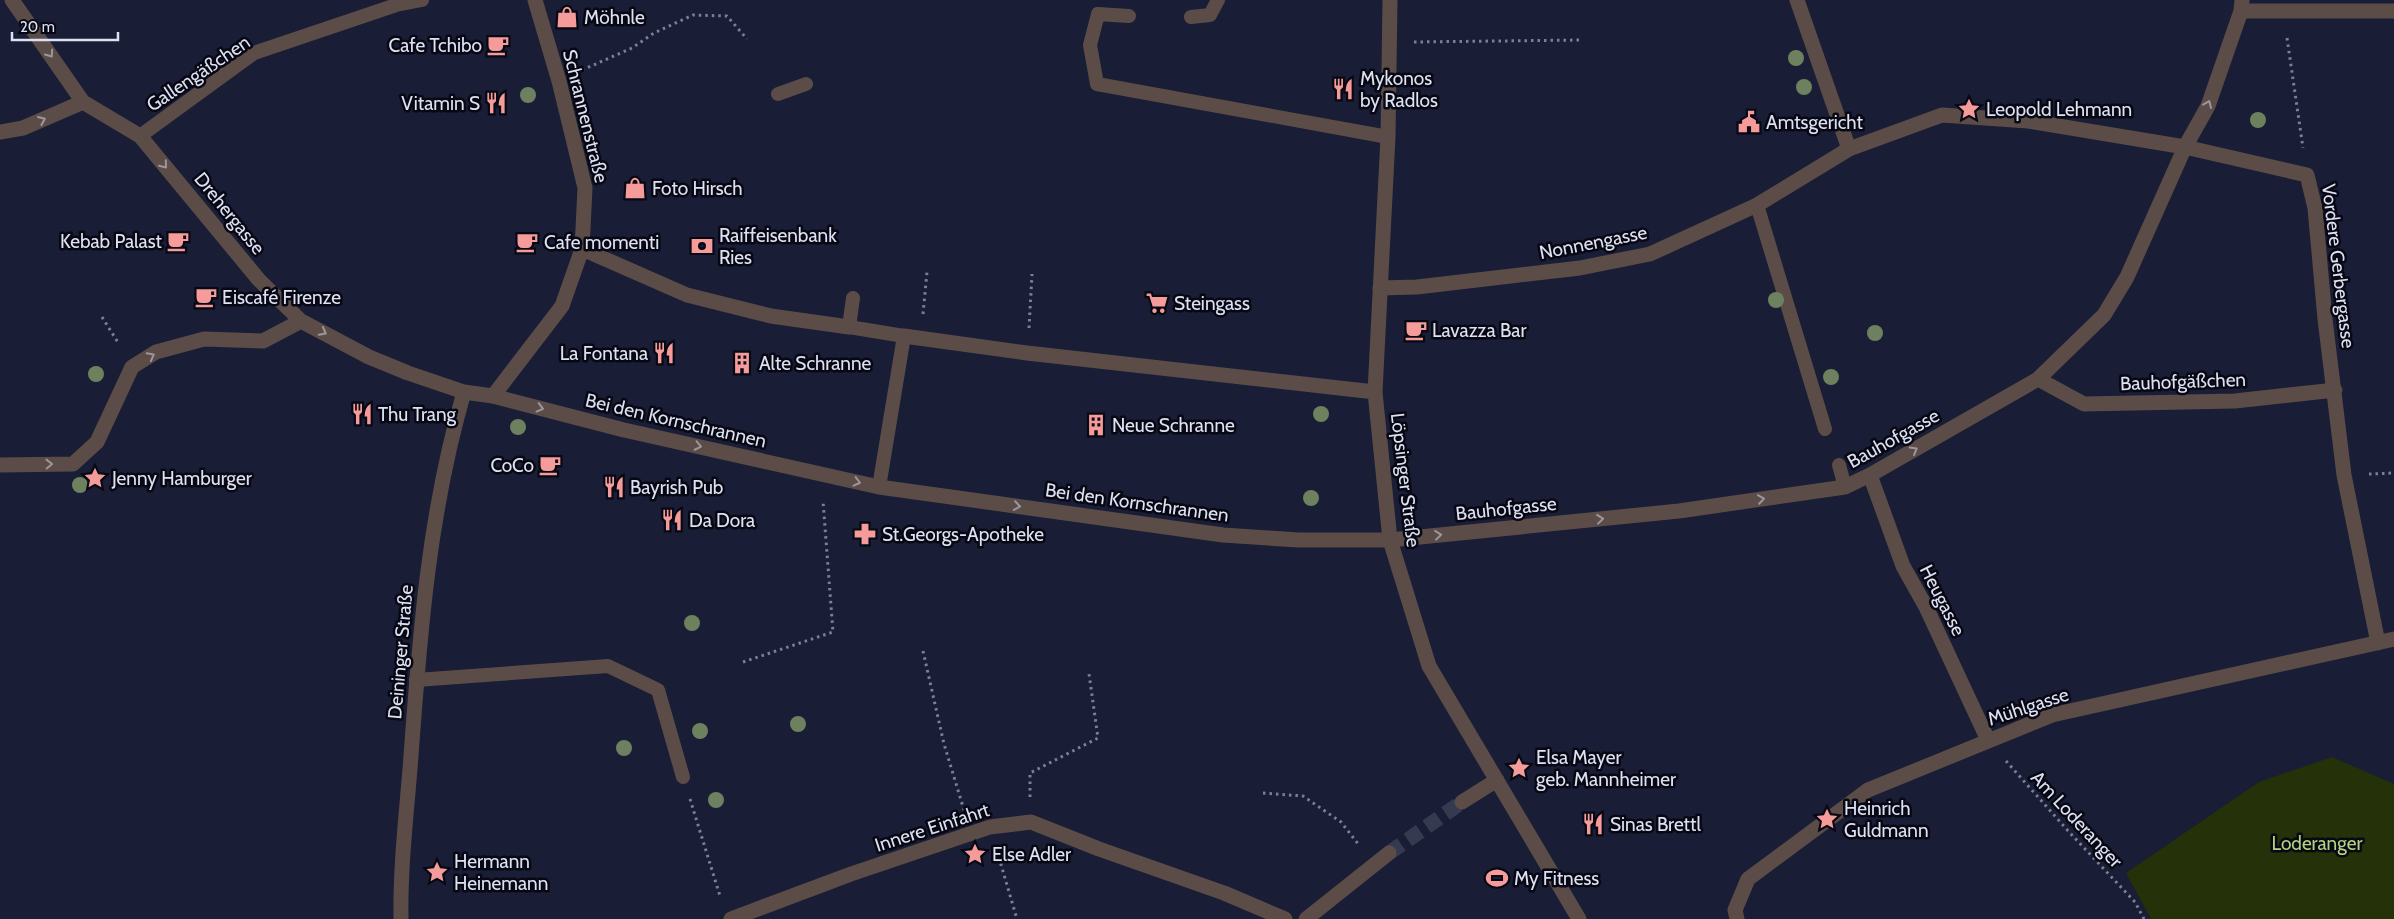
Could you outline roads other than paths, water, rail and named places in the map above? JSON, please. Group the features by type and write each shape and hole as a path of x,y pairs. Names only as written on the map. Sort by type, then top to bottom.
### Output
{"street":[{"name":"Drehergasse","path":"12,0 83,102 140,136 258,280 301,320 369,357 408,373 464,392"},
{"name":"Schrannenstraße","path":"493,396 562,306 582,249 585,188 559,81 535,0"},
{"name":"Löpsinger Straße","path":"1390,0 1388,137 1374,392 1390,540 1429,666 1579,919"},
{"path":"1797,0 1850,149"},
{"path":"2185,148 2208,106 2242,5 2283,12 2394,11"},
{"path":"0,132 22,128 83,102"},
{"name":"Vordere Gerbergasse","path":"1850,149 1942,115 2028,121 2185,148 2308,175 2315,208 2325,319 2344,475 2378,643"},
{"name":"Bauhofgasse","path":"1390,540 1679,511 1845,487 1870,475 2038,378 2104,315 2127,277 2185,148"},
{"name":"Nonnengasse","path":"1380,288 1417,287 1580,268 1650,254 1757,205 1850,149"},
{"path":"582,249 687,295 771,316 849,327"},
{"path":"0,465 74,464 97,442 132,367 156,352 204,339 263,341 301,320"},
{"path":"904,336 1027,353 1374,392"},
{"name":"Bauhofgäßchen","path":"2038,378 2084,404 2235,401 2335,390"},
{"name":"Bei den Kornschrannen","path":"464,392 493,396 624,430 879,487 1223,534 1298,540 1390,540"},
{"name":"Deininger Straße","path":"401,919 416,680 427,563 448,447 464,392"},
{"name":"Heugasse","path":"1870,475 1903,566 1926,607 1988,740"},
{"name":"Mühlgasse","path":"1737,919 1736,910 1748,879 1868,790 2052,715 2394,639"},
{"path":"1462,802 1497,780"},
{"name":"Innere Einfahrt","path":"731,919 851,874 990,827 1031,822 1099,849 1224,893 1285,919"},
{"path":"1306,919 1374,863 1389,853"}],"lane":[{"name":"Gallengäßchen","path":"140,136 254,53 396,5 422,0"},
{"path":"1191,17 1210,15 1218,0"},
{"path":"1129,16 1098,14 1088,44 1097,84 1388,137"},
{"path":"778,94 806,84"},
{"path":"1757,205 1825,429"},
{"path":"853,298 849,327 904,336 879,487"},
{"path":"1839,465 1845,487"},
{"path":"416,680 608,666 658,690 683,777"}],"tunnel":[{"path":"1389,853 1462,802"}],"place":[{"name":"Möhnle","path":"567,17"},
{"name":"Cafe Tchibo","path":"498,45"},
{"name":"Mykonos by Radlos","path":"1343,89"},
{"name":"Vitamin S","path":"496,103"},
{"name":"Leopold Lehmann","path":"1969,109"},
{"name":"Amtsgericht","path":"1749,122"},
{"name":"Foto Hirsch","path":"635,188"},
{"name":"Kebab Palast","path":"178,241"},
{"name":"Cafe momenti","path":"527,242"},
{"name":"Raiffeisenbank Ries","path":"702,246"},
{"name":"Eiscafé Firenze","path":"206,297"},
{"name":"Steingass","path":"1157,303"},
{"name":"Lavazza Bar","path":"1416,330"},
{"name":"La Fontana","path":"664,353"},
{"name":"Alte Schranne","path":"742,363"},
{"name":"Thu Trang","path":"362,414"},
{"name":"Neue Schranne","path":"1096,425"},
{"name":"CoCo","path":"550,465"},
{"name":"Jenny Hamburger","path":"95,478"},
{"name":"Bayrish Pub","path":"614,487"},
{"name":"Da Dora","path":"672,520"},
{"name":"St.Georgs-Apotheke","path":"865,534"},
{"name":"Elsa Mayer geb. Mannheimer","path":"1519,768"},
{"name":"Heinrich Guldmann","path":"1827,819"},
{"name":"Sinas Brettl","path":"1593,824"},
{"name":"Else Adler","path":"975,854"},
{"name":"Hermann Heinemann","path":"437,872"},
{"name":"My Fitness","path":"1497,878"}],"park label":[{"name":"Loderanger","path":"2317,843"}]}
